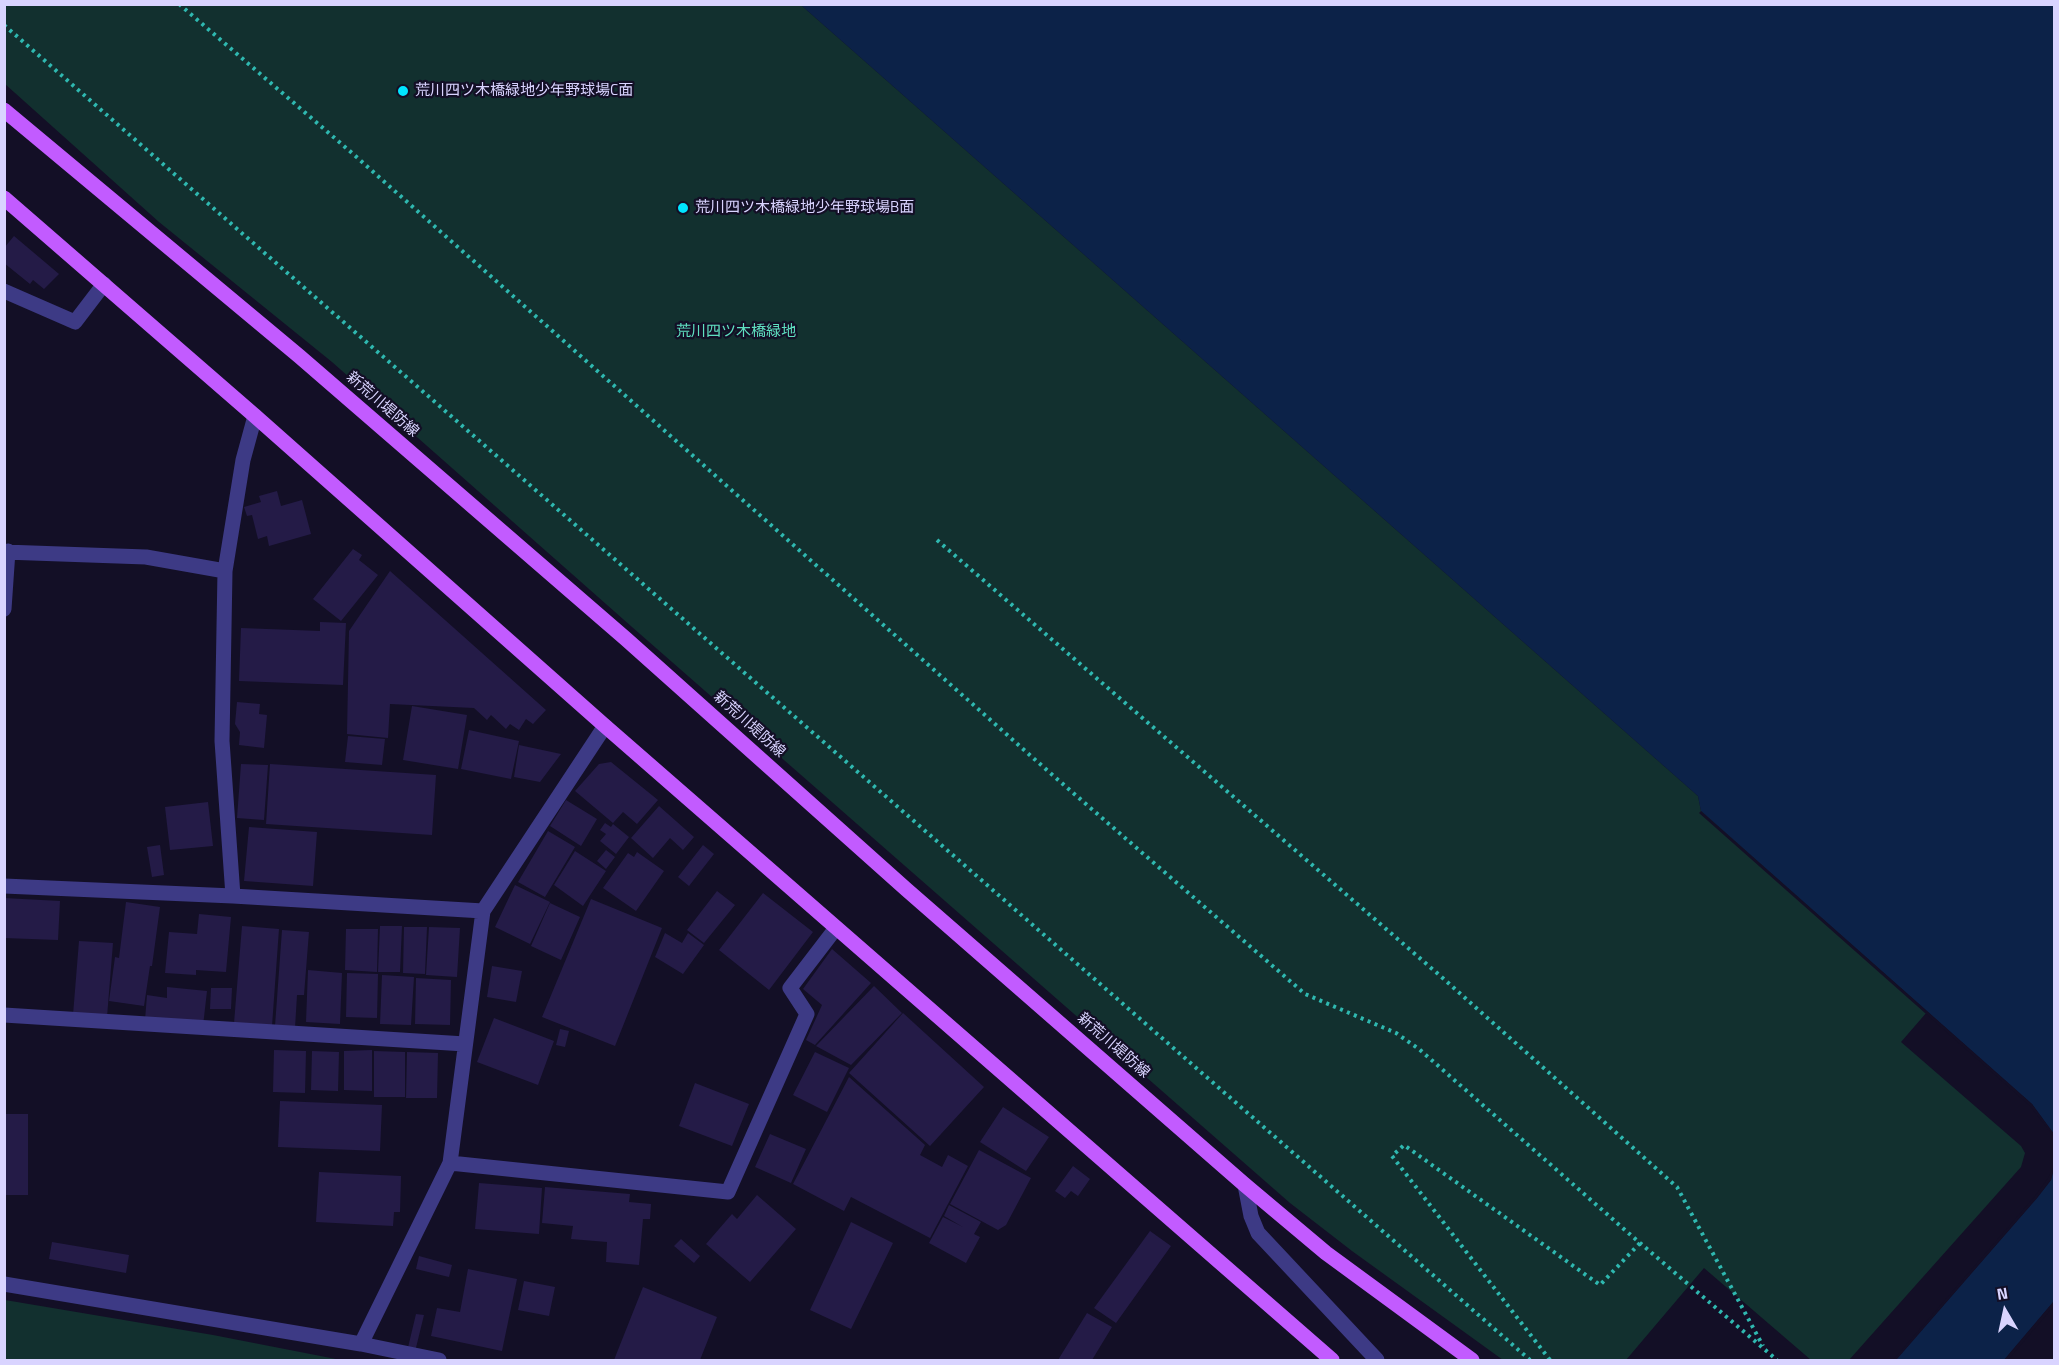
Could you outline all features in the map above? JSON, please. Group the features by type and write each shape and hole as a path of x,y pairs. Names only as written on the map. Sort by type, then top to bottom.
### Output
{"main road":[{"name":"新荒川堤防線","path":"4,110 299,356 626,639 916,898 1245,1185 1326,1253 1472,1360"},
{"path":"4,198 1332,1360"}],"street":[{"path":"4,291 75,322 104,284"},
{"path":"233,896 222,741 225,571 243,460 255,416"},
{"path":"4,609 6,551 146,557 225,571"},
{"path":"361,1344 450,1163 483,911 605,726"},
{"path":"4,886 233,896 483,911"},
{"path":"450,1163 728,1192 807,1014 790,988 837,928"},
{"path":"4,1015 465,1044"},
{"path":"1245,1185 1251,1216 1258,1233 1377,1360"},
{"path":"4,1284 361,1344 439,1360"}],"path":[{"path":"179,4 352,153 1041,764 1305,994 1396,1033 1419,1049 1777,1360"},
{"path":"4,25 1530,1360"},
{"path":"937,540 1436,972 1677,1187 1765,1350"},
{"path":"1550,1360 1392,1156 1404,1145 1600,1285 1640,1243"}],"green space":[{"name":"荒川四ツ木橋緑地","path":"5,5 801,5 1698,796 1701,811 1927,1012 1901,1042 2021,1146 2025,1153 2021,1167 1849,1360 1811,1360 1704,1268 1626,1360 1503,1360 1352,1251 1290,1203 332,362 159,222 5,84"},
{"path":"5,1300 213,1335 341,1360 5,1360"}],"water":[{"path":"801,5 2054,5 2054,1134 2032,1104 1701,811 1698,796"},
{"path":"2054,1169 2054,1301 2004,1360 1896,1360 2037,1198 2051,1180"}],"pier":[{"path":"1701,811 2032,1104 2054,1137 2030,1106 1699,813"},
{"path":"2054,1166 2051,1180 2037,1198 1896,1360 1893,1360 2035,1196"},
{"path":"2054,1301 2054,1306 2008,1360 2004,1360"}],"building":[{"path":"14,236 59,274 44,289 33,280 30,284 4,263 4,248"},
{"path":"277,491 281,506 302,500 311,534 269,546 267,536 258,539 252,515 247,516 244,507 261,502 259,496"},
{"path":"353,549 362,555 359,560 378,575 341,621 313,599"},
{"path":"390,571 546,710 533,724 526,719 519,730 510,724 506,729 491,715 487,720 474,708 390,704 388,738 347,734 349,631"},
{"path":"320,622 346,623 343,685 239,681 241,628 320,631"},
{"path":"237,702 260,704 259,714 267,715 264,748 239,745 240,732 235,724"},
{"path":"412,706 467,715 458,769 403,760"},
{"path":"469,730 519,741 511,779 461,769"},
{"path":"348,736 385,739 382,765 345,762"},
{"path":"519,745 561,754 540,782 514,777"},
{"path":"611,762 658,800 637,824 623,812 613,823 575,791 599,764"},
{"path":"241,764 268,765 264,820 237,818"},
{"path":"270,764 436,775 432,835 266,824"},
{"path":"566,800 597,819 581,846 550,826"},
{"path":"208,802 213,846 170,850 165,807"},
{"path":"659,806 694,837 683,850 670,838 653,858 631,838"},
{"path":"605,823 611,827 613,824 629,837 616,854 600,841 606,834 600,830"},
{"path":"249,827 317,832 313,886 244,881"},
{"path":"548,831 575,847 545,897 518,882"},
{"path":"160,845 164,875 152,877 147,847"},
{"path":"703,845 714,854 689,886 678,877"},
{"path":"606,850 615,857 606,869 597,861"},
{"path":"575,851 606,871 583,906 554,885"},
{"path":"637,852 664,871 636,911 603,888 628,853 634,857"},
{"path":"515,885 550,902 530,944 495,927"},
{"path":"717,891 735,905 704,943 687,930"},
{"path":"763,893 813,932 769,990 719,950"},
{"path":"4,898 60,901 58,940 4,938"},
{"path":"591,899 662,928 615,1046 542,1017"},
{"path":"126,902 160,907 144,1006 109,1001 115,957 119,958"},
{"path":"550,903 580,917 561,960 531,946"},
{"path":"199,914 231,917 226,972 196,970 196,975 165,973 169,932 197,934"},
{"path":"242,926 279,929 272,1026 234,1023"},
{"path":"380,926 402,926 400,972 378,972"},
{"path":"404,927 427,927 425,974 403,973"},
{"path":"429,927 460,928 457,977 426,975"},
{"path":"346,929 378,929 377,972 345,970"},
{"path":"282,930 309,932 304,995 297,995 295,1028 275,1026"},
{"path":"665,933 682,943 688,933 704,945 683,974 655,957"},
{"path":"79,941 113,943 107,1017 73,1015"},
{"path":"832,949 871,983 815,1045 806,1040 822,1005 803,989"},
{"path":"492,966 522,971 516,1002 487,997"},
{"path":"308,970 342,973 340,1024 306,1022"},
{"path":"347,973 378,974 377,1018 346,1017"},
{"path":"382,975 414,977 411,1025 380,1024"},
{"path":"416,978 451,980 450,1025 415,1024"},
{"path":"874,986 902,1013 851,1065 816,1046"},
{"path":"167,987 207,991 203,1026 145,1020 147,995 167,998"},
{"path":"211,988 232,988 231,1009 210,1009"},
{"path":"903,1013 984,1087 930,1146 849,1073"},
{"path":"494,1018 554,1041 538,1085 477,1062"},
{"path":"560,1029 569,1031 565,1047 556,1045"},
{"path":"274,1050 306,1051 305,1093 273,1092"},
{"path":"372,1050 372,1091 344,1090 344,1051"},
{"path":"312,1051 339,1052 338,1091 311,1090"},
{"path":"374,1051 405,1052 405,1097 374,1097"},
{"path":"407,1052 438,1053 437,1098 406,1098"},
{"path":"815,1052 849,1068 827,1112 793,1095"},
{"path":"849,1077 925,1145 920,1155 942,1167 948,1155 968,1166 930,1238 851,1197 844,1211 793,1184"},
{"path":"695,1083 749,1104 732,1146 679,1126"},
{"path":"280,1101 382,1105 380,1151 278,1147"},
{"path":"1003,1107 1049,1137 1026,1171 980,1142"},
{"path":"5,1114 28,1114 28,1195 5,1195"},
{"path":"770,1134 806,1149 791,1183 755,1167"},
{"path":"979,1150 1031,1178 1006,1225 998,1230 950,1204"},
{"path":"1073,1166 1090,1179 1078,1196 1071,1191 1065,1198 1055,1191"},
{"path":"319,1172 401,1176 400,1212 394,1212 393,1226 316,1222"},
{"path":"479,1183 542,1188 539,1234 475,1229"},
{"path":"545,1187 630,1194 629,1202 651,1204 650,1219 643,1219 639,1265 606,1262 607,1242 571,1239 573,1226 542,1223"},
{"path":"757,1195 796,1229 750,1282 706,1244 732,1214 737,1219"},
{"path":"949,1205 981,1222 974,1234 980,1237 966,1263 929,1243 943,1217 963,1227 944,1216"},
{"path":"851,1222 893,1243 851,1329 810,1310"},
{"path":"1150,1231 1171,1246 1116,1323 1094,1308"},
{"path":"681,1239 700,1256 694,1263 674,1246"},
{"path":"52,1242 129,1255 126,1273 49,1259"},
{"path":"419,1256 452,1265 449,1277 416,1269"},
{"path":"468,1269 517,1279 502,1351 431,1336 437,1308 460,1312"},
{"path":"524,1281 555,1287 549,1316 518,1310"},
{"path":"643,1287 717,1317 700,1360 614,1360"},
{"path":"1087,1313 1112,1327 1092,1360 1058,1360"},
{"path":"416,1314 424,1315 413,1360 405,1360"}],"place":[{"name":"荒川四ツ木橋緑地少年野球場C面","path":"403,91"},
{"name":"荒川四ツ木橋緑地少年野球場B面","path":"683,208"}]}
